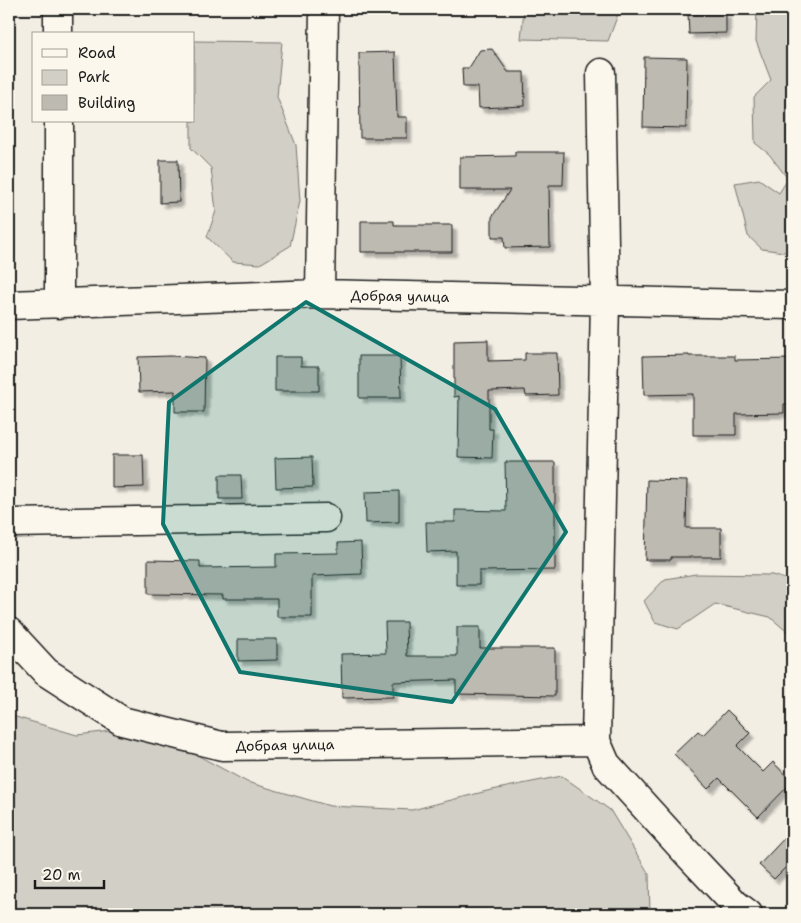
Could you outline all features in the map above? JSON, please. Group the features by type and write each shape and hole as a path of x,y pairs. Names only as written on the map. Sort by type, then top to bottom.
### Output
{"street":[{"path":"58,9 58,32"},
{"path":"320,294 324,9"},
{"path":"601,73 605,300 596,741 606,764 687,853 748,914"},
{"path":"58,122 59,304"},
{"name":"Добрая улица","path":"9,305 320,294 792,305"},
{"path":"9,523 326,518"},
{"name":"Добрая улица","path":"9,632 46,672 122,721 222,746 596,741"}],"highlighted area":[{"path":"306,302 495,409 566,532 452,702 240,672 163,524 169,402"}],"green space":[{"path":"524,9 620,9 608,41 521,39"},
{"path":"757,9 792,9 792,253 762,249 748,236 735,183 759,179 779,193 788,179 769,154 755,143 754,97 771,80 756,41"},
{"path":"195,41 282,42 277,97 296,145 300,201 290,246 260,264 233,262 207,237 216,211 211,168 191,148 191,122 195,122"},
{"path":"696,574 772,575 792,581 792,636 770,617 715,604 678,629 655,622 644,601 665,579"},
{"path":"9,715 77,735 145,727 247,782 330,806 412,810 487,791 562,776 610,810 649,874 650,914 9,914"}],"building":[{"path":"726,13 726,33 689,34 688,14"},
{"path":"492,49 508,72 524,72 525,106 479,108 478,87 463,87 462,68 469,68 480,50"},
{"path":"395,52 397,117 407,117 407,138 360,138 359,53"},
{"path":"644,57 687,58 686,128 643,127"},
{"path":"515,152 564,152 563,185 549,185 550,247 505,248 504,237 492,237 492,217 510,190 460,190 460,157 515,156"},
{"path":"160,160 178,160 179,202 160,203"},
{"path":"361,221 394,221 394,225 452,225 452,252 361,252"},
{"path":"488,340 488,361 525,360 525,353 557,353 558,395 526,396 525,390 489,391 489,429 493,429 492,458 458,457 459,396 454,397 454,341"},
{"path":"359,356 400,356 401,398 359,398"},
{"path":"643,356 735,356 735,360 792,359 792,404 784,404 784,413 736,414 736,435 693,435 693,394 644,395"},
{"path":"138,357 205,358 204,412 175,412 175,391 139,392"},
{"path":"275,357 301,357 301,366 319,366 319,391 275,391"},
{"path":"112,455 143,455 144,487 112,488"},
{"path":"312,457 313,487 276,488 275,458"},
{"path":"505,462 555,462 555,570 479,571 479,585 456,585 456,551 427,552 426,522 455,522 455,510 506,511"},
{"path":"219,475 241,475 242,499 219,499"},
{"path":"647,480 687,481 686,528 721,528 721,557 671,557 671,560 645,560"},
{"path":"399,491 399,522 366,523 365,492"},
{"path":"361,542 362,574 312,576 312,617 277,617 277,599 223,599 223,595 148,594 148,560 200,561 200,568 276,567 276,554 338,553 338,543"},
{"path":"385,622 406,622 407,656 457,656 457,627 480,627 480,648 555,648 555,696 456,694 456,680 393,682 393,697 342,698 341,654 386,653"},
{"path":"238,639 277,639 277,660 238,661"},
{"path":"727,710 750,733 737,746 763,772 773,762 792,782 758,817 719,778 708,789 674,754 698,731 703,735"},
{"path":"792,830 792,861 774,879 759,865"}]}
